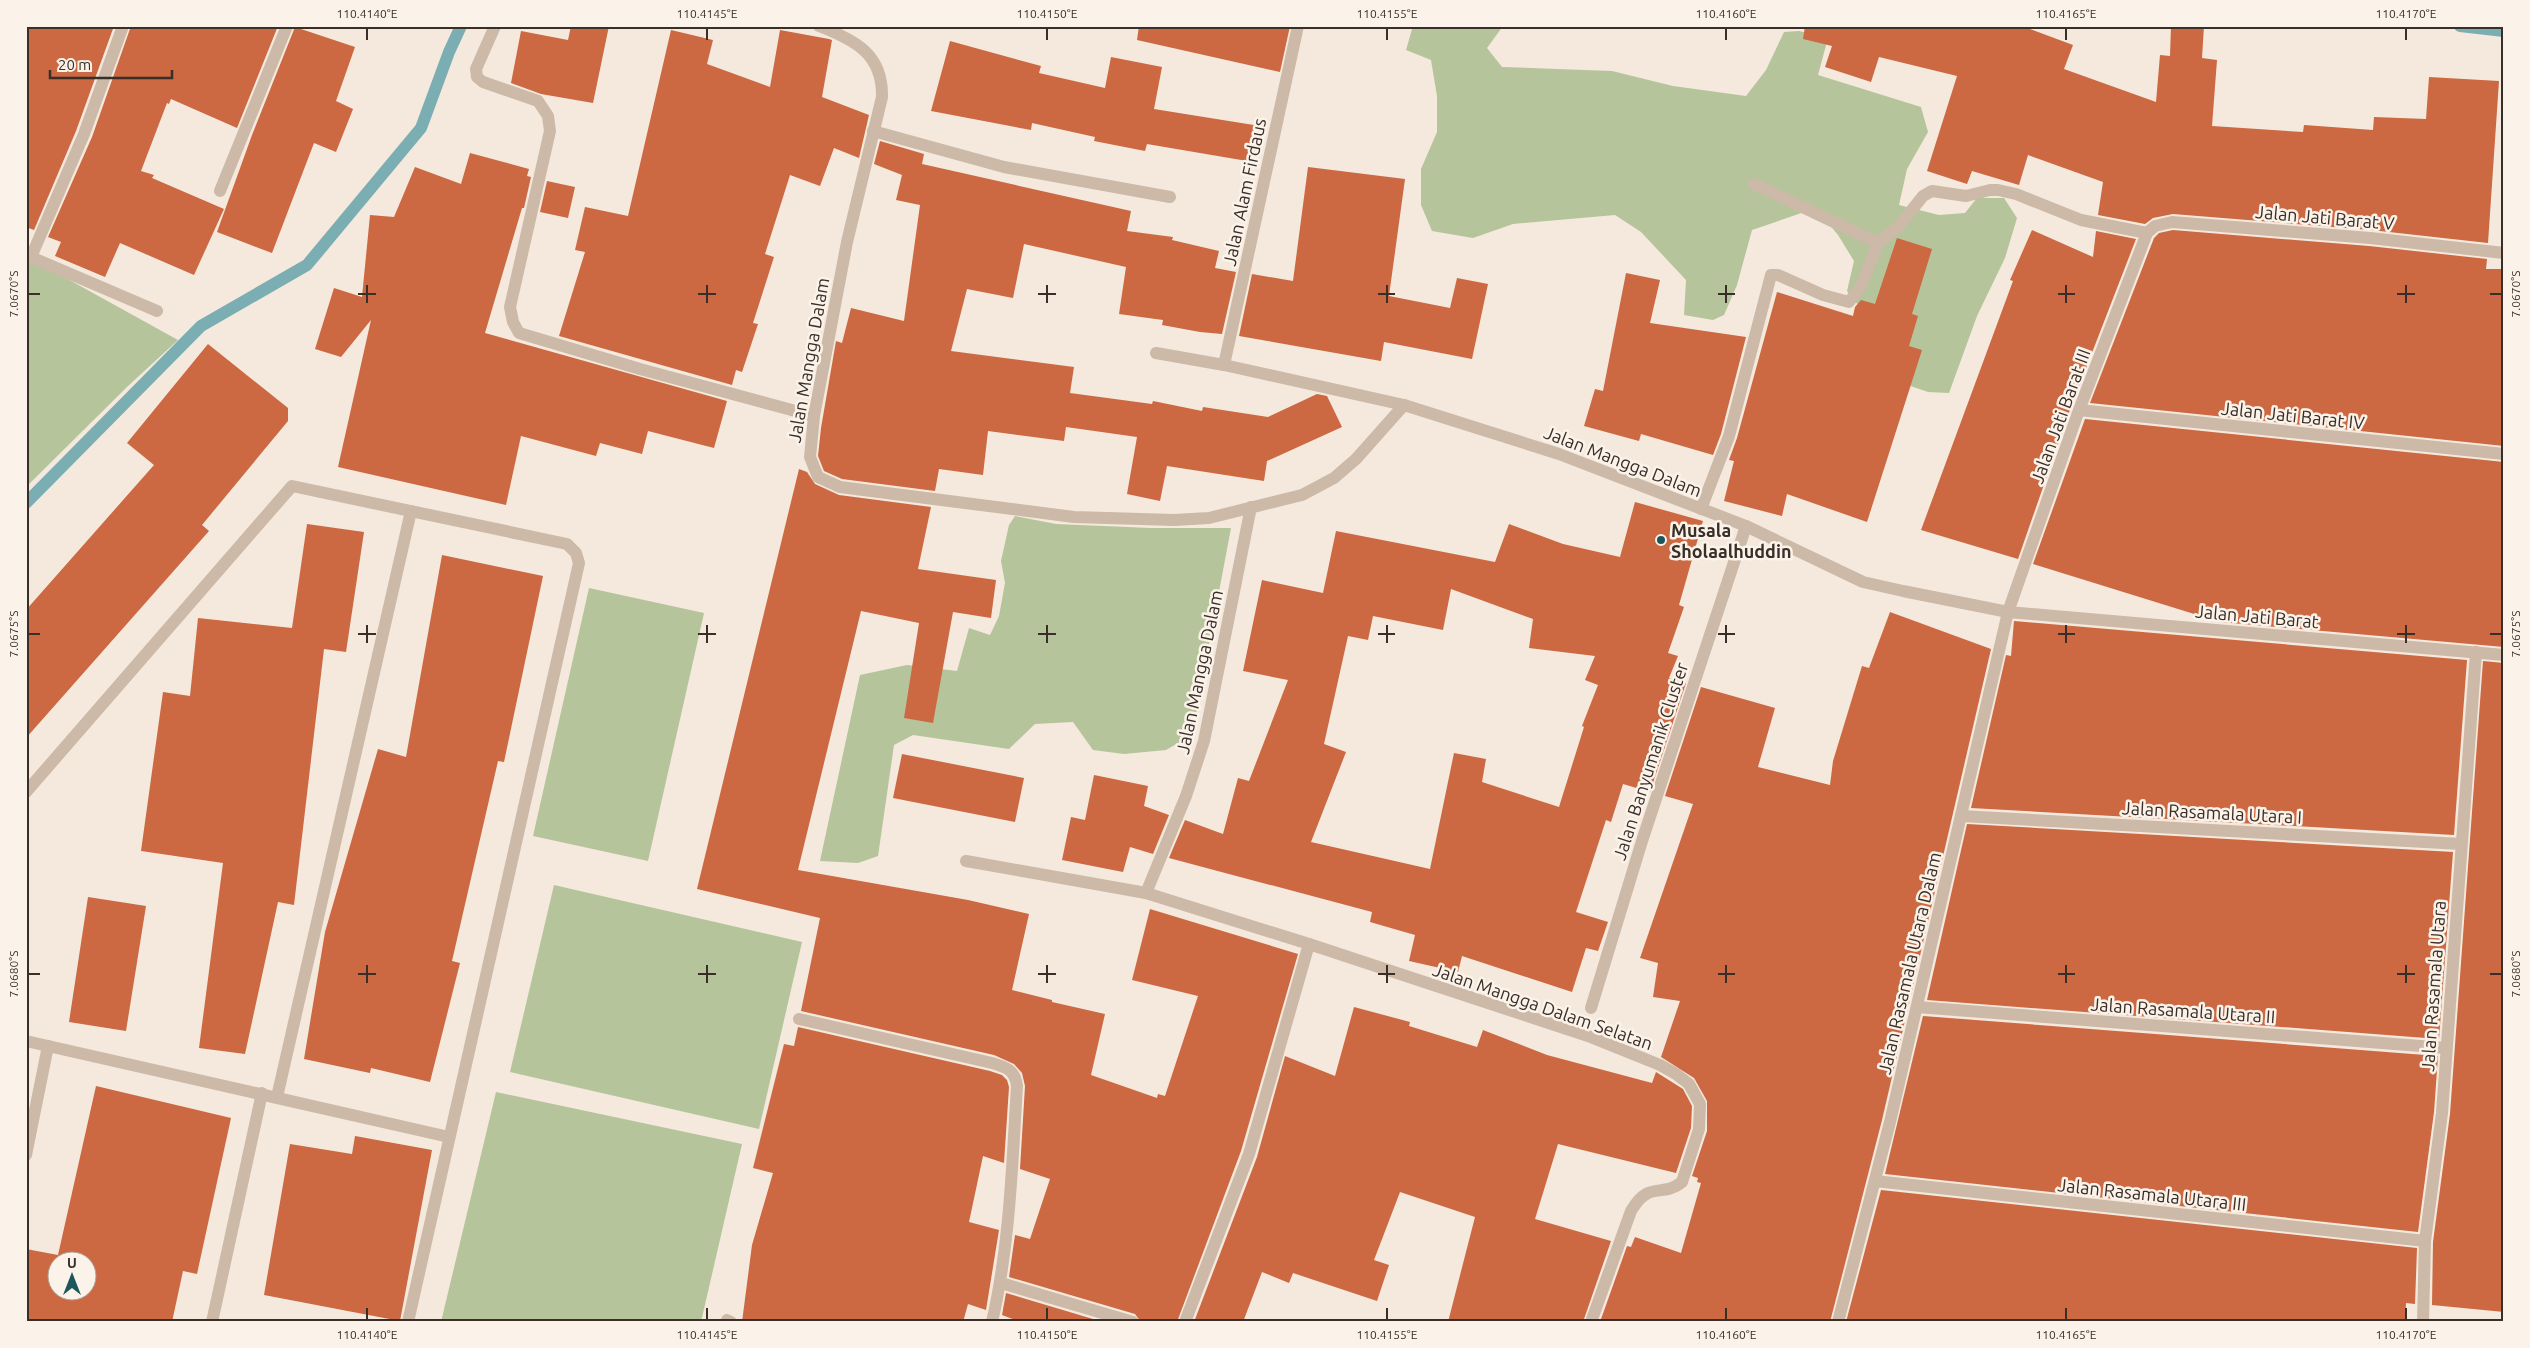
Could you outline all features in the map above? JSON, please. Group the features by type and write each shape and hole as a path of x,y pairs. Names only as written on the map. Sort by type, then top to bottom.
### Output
{"street":[{"path":"123,26 84,134 28,256 157,311"},
{"path":"220,191 287,26"},
{"path":"495,26 476,69 477,77 483,82 538,101 548,116 550,131 510,307 512,322 519,333 640,369 814,416"},
{"name":"Jalan Mangga Dalam","path":"819,26 840,34 862,48 875,62 882,79 882,97 847,242 814,416 810,457 813,469 818,477 840,487 1074,517 1174,520 1208,518 1302,495 1334,478 1356,459 1404,405 1559,454 1746,526 1863,582 2008,612"},
{"name":"Jalan Alam Firdaus","path":"1224,365 1298,26"},
{"path":"873,131 1004,166 1170,197"},
{"path":"1754,184 1878,243"},
{"path":"1701,509 1728,436 1769,276 1778,275 1823,295 1849,302 1861,286 1878,243 1899,226 1923,196 1932,191 1966,196 1998,190 2016,194 2081,220 2146,232"},
{"name":"Jalan Jati Barat V","path":"2146,232 2155,226 2172,222 2370,238 2504,253"},
{"name":"Jalan Jati Barat III","path":"2008,612 2079,410 2146,232"},
{"path":"1156,353 1224,365 1404,405"},
{"name":"Jalan Jati Barat IV","path":"2079,410 2504,454"},
{"path":"26,792 292,486 567,544 576,553 579,563 408,1322"},
{"name":"Jalan Mangga Dalam","path":"1146,893 1186,796 1204,742 1251,507"},
{"path":"277,1097 411,512"},
{"name":"Jalan Banyumanik Cluster","path":"1590,1008 1642,842 1746,526"},
{"name":"Jalan Jati Barat","path":"2008,612 2504,655"},
{"name":"Jalan Rasamala Utara Dalam","path":"1838,1322 1875,1181 1917,1007 2008,612"},
{"name":"Jalan Rasamala Utara","path":"2423,1322 2425,1241 2442,1113 2476,652"},
{"name":"Jalan Rasamala Utara I","path":"1961,816 2461,844"},
{"path":"966,861 1146,893"},
{"name":"Jalan Mangga Dalam Selatan","path":"1146,893 1309,944 1588,1036 1660,1065 1689,1084 1700,1104 1701,1116 1682,1182 1676,1187 1647,1193 1639,1197 1631,1211 1591,1322"},
{"path":"1184,1322 1249,1154 1309,944"},
{"name":"Jalan Rasamala Utara II","path":"1917,1007 2446,1048"},
{"path":"799,1019 1011,1069 1017,1086 1011,1193 1001,1283 992,1322"},
{"path":"26,1041 262,1093 449,1137"},
{"path":"26,1155 48,1046"},
{"path":"212,1322 262,1093"},
{"name":"Jalan Rasamala Utara III","path":"1875,1181 2425,1241"},
{"path":"1001,1283 1133,1322"}],"green space":[{"path":"1413,26 1503,26 1487,48 1502,67 1612,71 1673,86 1746,96 1766,70 1784,32 1799,31 1828,38 1818,75 1921,107 1928,132 1907,169 1899,205 1939,215 1965,213 1977,198 2004,198 2017,218 2005,258 1977,316 1949,393 1928,392 1890,379 1863,311 1847,291 1854,261 1838,235 1816,208 1752,230 1737,285 1724,315 1713,320 1684,315 1686,280 1641,232 1615,215 1513,224 1473,238 1432,231 1421,205 1421,169 1437,132 1437,96 1431,60 1406,50"},
{"path":"26,256 178,340 128,386 26,487"},
{"path":"1015,516 1056,524 1151,528 1231,528 1192,735 1166,750 1124,754 1093,750 1073,722 1035,724 1009,749 913,735 894,745 878,856 858,863 820,861 860,675 907,665 957,671 969,628 990,635 999,616 1005,583 1001,561 1009,525"},
{"path":"589,588 704,613 648,861 533,836"},
{"path":"554,885 802,942 759,1129 510,1072"},
{"path":"496,1092 742,1144 701,1322 441,1322"}],"building":[{"path":"26,26 114,26 76,131 34,230 26,227"},
{"path":"131,26 278,26 237,128 171,99 169,104 167,103 141,171 154,175 152,178 224,209 194,275 120,243 105,277 55,256 61,242 48,237 92,137"},
{"path":"571,26 609,26 593,103 541,94 511,83 521,31 568,40"},
{"path":"1139,26 1290,26 1280,72 1137,40"},
{"path":"1805,26 2022,26 2073,45 2064,69 2156,102 2160,55 2170,56 2171,26 2204,26 2202,58 2217,60 2212,126 2303,132 2304,125 2373,130 2374,117 2426,119 2429,77 2499,81 2488,243 2371,230 2173,214 2153,218 2145,224 2098,215 2103,182 2028,155 2019,185 1972,171 1967,184 1927,171 1957,76 1879,57 1871,82 1825,67 1832,46 1803,39"},
{"path":"295,27 355,47 336,101 353,109 336,152 314,143 272,253 217,232 252,135"},
{"path":"671,30 713,40 707,64 770,87 780,30 832,40 822,97 869,115 859,158 834,148 820,186 790,175 765,254 774,257 753,323 758,324 742,372 736,370 732,385 559,336 585,252 575,250 585,207 628,216"},
{"path":"950,41 1041,66 1039,73 1105,88 1111,57 1162,67 1154,109 1260,126 1253,162 1147,144 1145,151 1094,141 1095,137 1032,123 1031,130 931,111"},
{"path":"880,141 924,154 922,164 1131,211 1127,231 1173,237 1172,240 1219,251 1215,268 1236,272 1222,334 1200,332 1162,325 1163,320 1119,314 1126,267 1024,244 1013,298 967,289 951,351 1074,367 1070,393 1152,404 1153,401 1202,411 1203,407 1268,417 1317,394 1327,396 1342,427 1267,461 1264,481 1167,466 1160,501 1127,494 1137,437 1066,427 1064,441 988,431 983,475 939,469 935,491 842,479 824,471 818,456 821,428 836,341 842,343 851,308 904,321 920,205 896,200 902,175 874,164"},
{"path":"470,153 529,169 527,176 531,177 524,208 522,208 485,333 727,401 714,448 648,431 642,454 600,443 596,456 521,436 506,505 338,467 371,320 341,357 315,349 334,288 362,297 370,215 394,217 415,167 461,184"},
{"path":"1308,167 1405,179 1389,296 1450,308 1457,278 1488,284 1472,359 1384,342 1381,361 1239,336 1252,274 1293,281"},
{"path":"547,181 575,187 568,218 540,212"},
{"path":"2032,230 2093,257 2096,231 2136,239 2071,407 2018,559 1921,530 2013,281 2010,280"},
{"path":"2173,230 2369,246 2487,259 2486,269 2504,269 2504,446 2090,403 2154,238 2159,233"},
{"path":"1897,238 1932,249 1912,314 1918,316 1909,346 1922,350 1867,522 1787,494 1782,516 1724,501 1734,461 1729,460 1737,438 1777,292 1853,316 1855,307 1861,300 1875,304"},
{"path":"1626,273 1660,280 1650,323 1746,337 1721,434 1713,455 1641,434 1639,441 1584,426 1595,389 1603,391"},
{"path":"208,344 288,408 288,421 202,525 209,531 26,738 26,610 154,465 127,443"},
{"path":"2085,419 2504,462 2504,647 2220,622 2033,564"},
{"path":"799,469 807,472 815,484 839,495 931,507 918,569 996,580 991,618 953,612 933,723 904,718 919,623 861,611 798,870 968,900 1029,914 1012,990 1052,1000 1052,1002 1105,1014 1091,1075 1157,1098 1158,1094 1165,1096 1198,996 1132,980 1150,909 1298,954 1241,1151 1177,1322 1141,1322 1135,1314 1009,1277 1015,1235 1030,1239 1050,1179 1020,1169 1025,1086 1022,1073 1014,1064 994,1055 801,1011 820,918 697,889"},
{"path":"1635,502 1703,521 1679,605 1684,607 1668,653 1678,656 1669,678 1686,683 1650,792 1623,784 1611,822 1606,820 1576,912 1608,922 1598,951 1586,948 1572,992 1462,956 1458,972 1409,961 1415,935 1370,922 1372,912 1169,858 1185,820 1223,834 1238,778 1249,781 1288,680 1243,671 1262,580 1323,593 1336,531 1495,562 1509,524 1563,544 1620,557","holes":["1451,589 1533,619 1529,648 1595,656 1585,680 1598,685 1582,726 1584,727 1559,807 1482,782 1486,759 1454,753 1430,869 1311,842 1346,752 1324,744 1348,636 1368,640 1373,616 1443,630"]},
{"path":"307,524 364,532 346,652 324,649 294,905 278,902 245,1054 199,1048 223,863 141,851 163,692 190,696 198,618 292,628"},
{"path":"442,555 543,576 504,762 498,761 452,961 460,963 430,1082 371,1068 370,1073 304,1059 325,932 378,749 406,757"},
{"path":"1890,612 1991,649 1882,1120 1830,1322 1600,1322 1627,1246 1631,1247 1635,1237 1681,1253 1701,1183 1697,1182 1698,1178 1692,1176 1707,1131 1707,1101 1694,1078 1661,1057 1680,1001 1653,997 1658,963 1640,958 1693,804 1665,796 1701,687 1775,708 1758,767 1830,785 1833,761 1862,666 1869,668"},
{"path":"2014,621 2467,660 2454,835 1971,808 2006,655 2011,656"},
{"path":"2483,661 2504,663 2504,1312 2432,1305 2433,1242 2450,1114"},
{"path":"902,754 1024,778 1015,822 893,798"},
{"path":"1094,775 1148,786 1144,806 1169,815 1153,854 1130,847 1123,872 1062,860 1071,817 1085,820"},
{"path":"1967,824 2453,852 2439,1039 1927,1000"},
{"path":"88,897 146,906 126,1031 69,1022"},
{"path":"1354,1007 1410,1022 1409,1026 1477,1047 1483,1030 1547,1055 1652,1083 1656,1072 1683,1089 1692,1106 1691,1128 1676,1173 1558,1144 1535,1219 1611,1241 1583,1322 1448,1322 1475,1217 1400,1192 1374,1260 1389,1265 1377,1301 1293,1273 1289,1283 1262,1272 1243,1322 1194,1322 1257,1157 1285,1056 1335,1076"},
{"path":"1923,1016 2438,1056 2434,1112 2418,1232 1885,1174"},
{"path":"798,1027 990,1071 1002,1075 1007,1080 1009,1087 1004,1163 983,1156 969,1222 999,1230 986,1310 968,1304 963,1322 742,1322 752,1245 773,1173 753,1168 784,1044 794,1046"},
{"path":"96,1086 231,1118 197,1274 183,1271 172,1322 26,1322 26,1249 48,1253 48,1300 98,1300 98,1250 59,1250"},
{"path":"355,1136 432,1150 400,1321 264,1295 290,1144 352,1154"},
{"path":"1881,1190 2417,1248 2415,1304 2406,1303 2405,1322 1846,1322"},
{"path":"1006,1293 1103,1322 1021,1322 1002,1315"}],"waterway":[{"path":"26,503 201,326 307,265 421,128 449,52 461,26"},
{"path":"2460,26 2504,31"}],"place":[{"name":"Musala Sholaalhuddin","path":"1661,540"}]}
